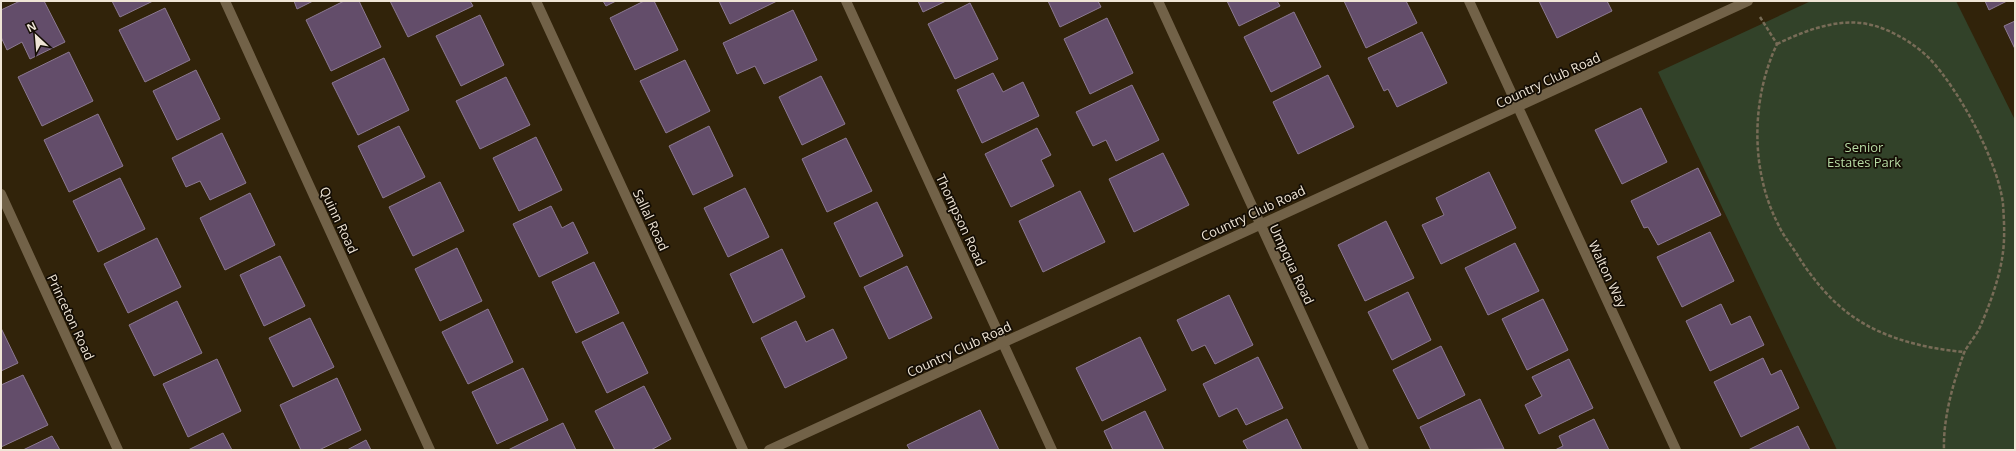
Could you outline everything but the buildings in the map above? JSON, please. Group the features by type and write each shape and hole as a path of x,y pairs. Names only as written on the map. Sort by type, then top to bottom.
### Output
{"street":[{"name":"Quinn Road","path":"224,1 430,450"},
{"name":"Sallal Road","path":"536,1 742,450"},
{"name":"Thompson Road","path":"846,1 1052,450"},
{"name":"Umpqua Road","path":"1158,1 1364,450"},
{"name":"Walton Way","path":"1469,1 1517,108 1676,450"},
{"name":"Country Club Road","path":"769,450 1748,1"},
{"name":"Princeton Road","path":"1,194 118,450"}],"path":[{"path":"1758,13 1777,44"},
{"path":"1944,450 1944,436 1948,406 1965,352 1980,328 1999,272 2004,237 2003,203 1995,174 1979,136 1962,105 1929,58 1908,42 1882,28 1854,22 1797,35 1777,44 1768,63 1763,82 1760,102 1758,159 1766,194 1778,226 1817,283 1831,298 1857,320 1907,341 1944,350 1965,352"}],"green space":[{"name":"Senior Estates Park","path":"1811,1 1956,1 2015,120 2015,450 1837,450 1658,72"}]}
